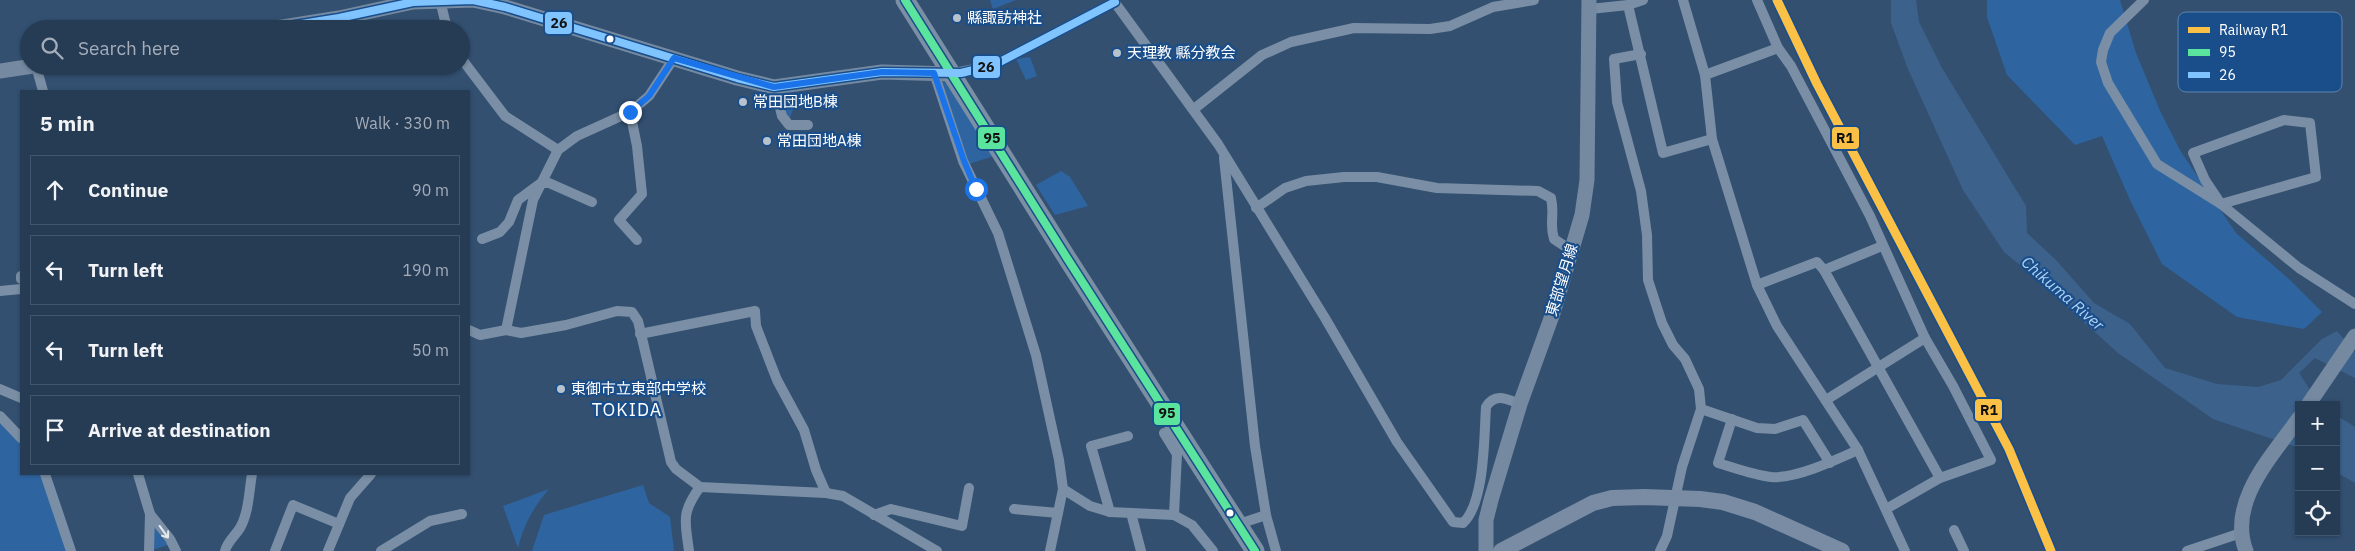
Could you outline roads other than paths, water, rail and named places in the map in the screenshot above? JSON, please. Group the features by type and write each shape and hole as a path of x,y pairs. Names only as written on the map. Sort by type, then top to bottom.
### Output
{"highway":[{"path":"905,0 942,73 1255,551"}],"main road":[{"path":"326,20 412,1 473,0 505,7 738,78 775,87 866,74 942,73"},
{"name":"東部望月線","path":"1486,551 1488,509 1520,404 1553,313 1582,214 1587,180 1590,5"},
{"path":"0,71 20,68"},
{"path":"2311,401 2355,336"},
{"path":"2246,551 2241,533 2241,518 2245,502 2264,469 2295,424"},
{"path":"1501,551 1603,500 1619,497 1674,497 1711,500 1743,508 1842,551"}],"street":[{"path":"440,0 445,20"},
{"path":"1194,109 1262,55 1292,42 1354,28 1430,29 1450,26 1493,7 1534,0"},
{"path":"1590,5 1628,5 1643,0"},
{"path":"1683,0 1705,75 1712,139 1757,285 1777,326 1858,450 1905,551"},
{"path":"1757,0 1778,48 1791,66 1870,216 1925,338 1954,386 1991,460 1940,478 1886,510"},
{"path":"2144,0 2110,33 2103,50 2102,68 2108,83 2158,164 2221,204 2298,268 2355,304"},
{"path":"1050,551 1063,489 1036,355 998,234 964,161 942,73 994,65 1114,1 1194,109 1325,318 1397,442 1453,522 1463,523 1472,512 1481,477 1486,407 1491,400 1498,398 1520,404"},
{"path":"1628,5 1663,154 1712,139"},
{"path":"1705,75 1778,48"},
{"path":"1641,54 1614,59 1617,102 1641,192 1647,235 1648,280 1662,323 1673,345 1685,359 1699,389 1702,409 1674,497 1669,529 1660,551"},
{"path":"506,330 532,200 558,150 577,136 630,112 649,96 674,58"},
{"path":"470,70 505,116 558,150"},
{"path":"37,75 43,90"},
{"path":"775,87 782,116 788,125 808,125"},
{"path":"630,112 637,146 642,194 619,220 637,240"},
{"path":"2284,120 2310,123 2316,178 2221,204 2205,180 2193,153 2284,120"},
{"path":"1223,155 1244,359 1266,515 1276,551"},
{"path":"1256,208 1285,188 1306,182 1344,178 1376,177 1437,188 1538,191 1551,198 1554,211 1550,226 1554,239 1572,251"},
{"path":"482,239 500,232 509,222 518,200 541,183 549,182 592,202"},
{"path":"1824,270 1882,246"},
{"path":"1757,285 1817,262 1824,270 1940,478"},
{"path":"0,291 20,289"},
{"path":"470,330 480,335 506,330 521,333 566,325 617,310 632,312 638,321 670,462 676,469 700,487 826,493 842,496 936,551"},
{"path":"640,334 755,311 756,326 777,380 804,430 816,470 826,493"},
{"path":"1826,400 1925,338"},
{"path":"0,389 20,398"},
{"path":"1702,409 1757,428 1775,430 1803,420 1830,462"},
{"path":"0,416 20,437"},
{"path":"1732,419 1718,463 1773,477 1784,476 1830,462 1858,450"},
{"path":"1164,433 1177,454 1174,515"},
{"path":"1110,512 1091,446 1128,436"},
{"path":"45,475 71,551"},
{"path":"138,475 150,514 148,551"},
{"path":"225,551 228,543 240,527 246,511 252,475"},
{"path":"328,551 350,498 369,475"},
{"path":"689,551 685,518 688,503 700,487"},
{"path":"874,515 891,509 962,526 969,488"},
{"path":"1063,489 1090,506 1110,512 1174,515 1192,525 1213,551"},
{"path":"275,551 294,505 339,524"},
{"path":"1014,509 1058,514"},
{"path":"1130,513 1141,551"},
{"path":"150,514 176,551"},
{"path":"381,551 430,521 462,514"},
{"path":"1239,524 1266,515"},
{"path":"1954,530 1964,551"},
{"path":"2187,551 2241,533"}],"water":[{"name":"Chikuma River","path":"1891,0 1916,0 1919,22 1942,68 2026,206 2027,233 2056,260 2094,303 2130,324 2165,368 2217,384 2258,387 2281,380 2322,339 2337,331 2355,352 2355,378 2315,358 2299,373 2317,401 2295,401 2295,447 2213,419 2118,353 2030,273 2004,252 1963,190 1908,69 1891,23"},
{"path":"2340,418 2355,427 2355,483 2340,474"}],"rail line":[{"name":"R1","path":"1777,0 1817,84 2009,449 2051,551"}],"place":[{"name":"縣諏訪神社","path":"957,18"},
{"name":"天理教 縣分教会","path":"1117,53"},
{"name":"常田団地B棟","path":"743,102"},
{"name":"常田団地A棟","path":"767,141"},
{"name":"東御市立東部中学校","path":"561,389"}],"district":[{"name":"TOKIDA","path":"627,410"}]}
